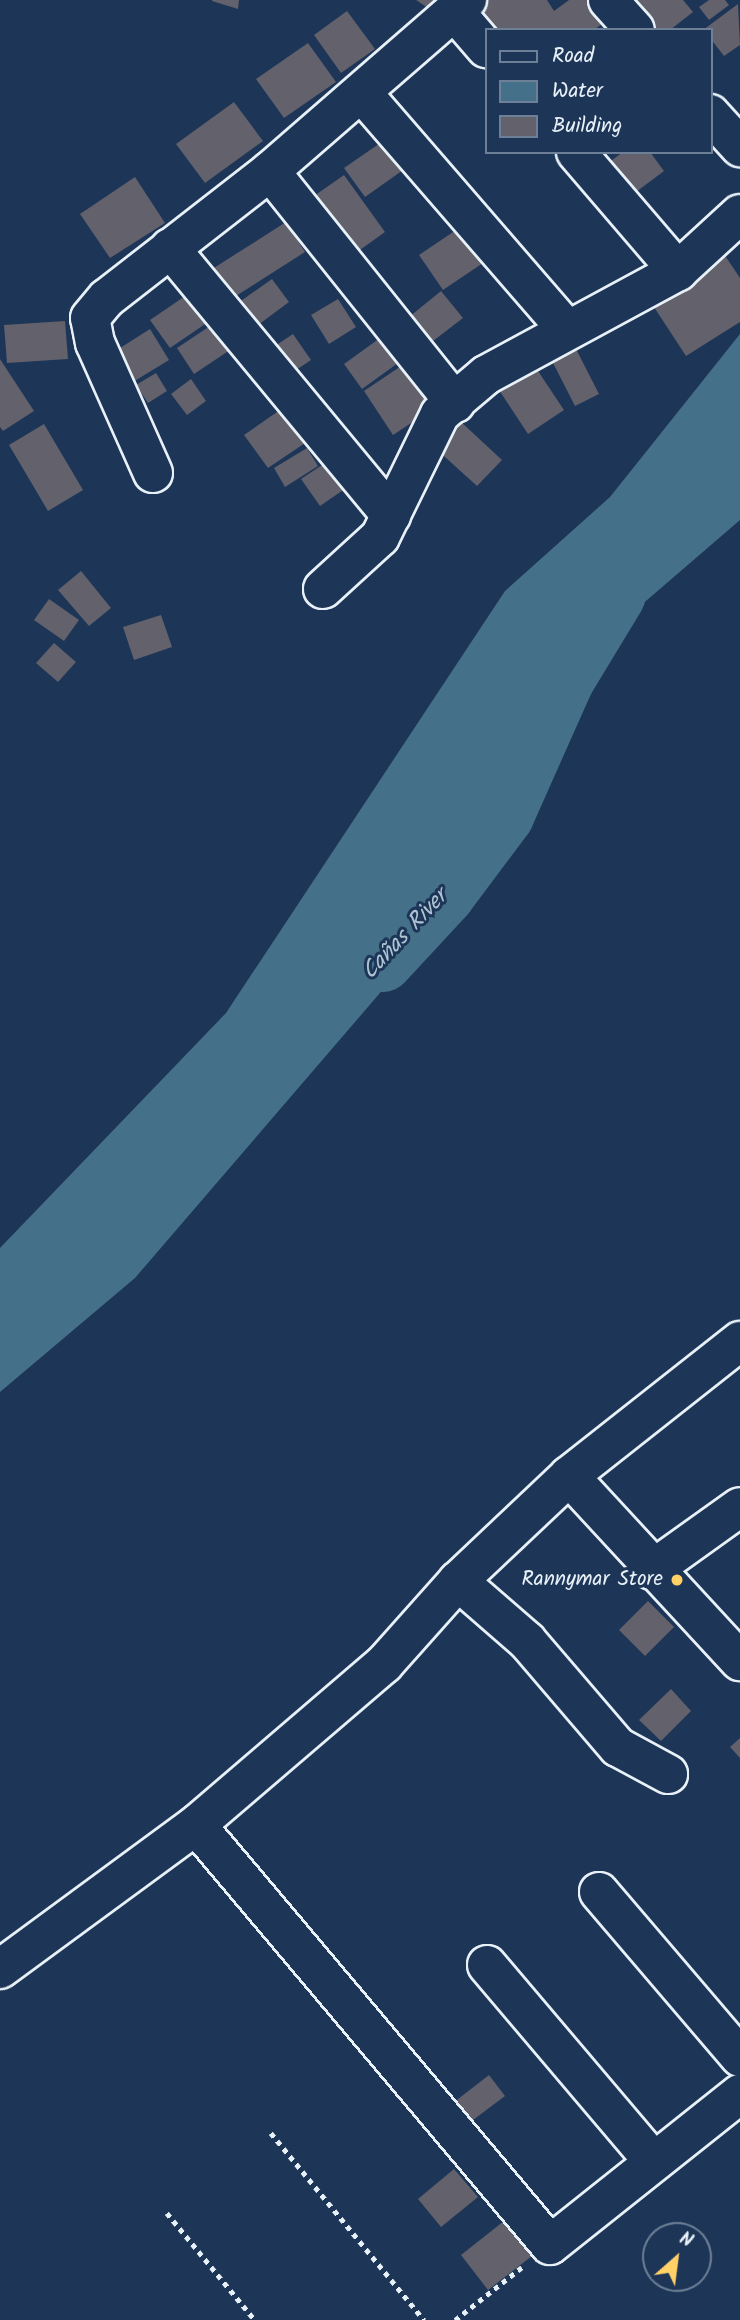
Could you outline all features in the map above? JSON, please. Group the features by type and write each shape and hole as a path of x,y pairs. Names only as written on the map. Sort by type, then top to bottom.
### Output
{"street":[{"path":"608,0 633,28"},
{"path":"153,473 95,342 90,318 107,298 270,171 461,6 484,45"},
{"path":"362,93 567,330"},
{"path":"712,116 740,147"},
{"path":"578,154 678,271"},
{"path":"270,171 455,402"},
{"path":"323,589 380,537 440,414 486,375 678,271 740,214"},
{"path":"170,248 391,515"},
{"path":"0,1969 196,1825 384,1664 458,1581 569,1476 740,1341"},
{"path":"569,1476 652,1570 740,1661"},
{"path":"652,1570 740,1507"},
{"path":"458,1581 527,1641 618,1747 668,1774"},
{"path":"196,1825 550,2245 740,2094"},
{"path":"599,1892 740,2057"},
{"path":"487,1965 654,2162"}],"path":[{"path":"271,2133 424,2320"},
{"path":"167,2213 255,2320"},
{"path":"455,2320 550,2245"}],"water":[{"path":"740,334 740,520 560,675 404,965 135,1278 0,1392 0,1248 226,1013 505,591 610,497"}],"building":[{"path":"239,0 238,9 212,1"},
{"path":"416,0 446,0 437,14"},
{"path":"484,0 547,0 554,11 569,0 592,0 607,20 597,28 484,28 468,11"},
{"path":"638,0 683,0 693,12 673,28 640,28 626,9"},
{"path":"709,0 725,0 729,5 709,20 699,7"},
{"path":"738,4 740,45 724,56 712,41 712,28 706,28"},
{"path":"347,11 375,49 341,73 314,35"},
{"path":"308,43 336,82 284,118 256,79"},
{"path":"234,102 263,141 205,183 176,144"},
{"path":"386,139 406,168 365,197 344,168"},
{"path":"620,154 651,154 664,171 620,204 596,172"},
{"path":"344,175 385,232 346,260 304,203"},
{"path":"135,177 165,223 110,258 80,214"},
{"path":"286,222 305,252 225,303 206,273"},
{"path":"459,228 483,263 443,290 419,255"},
{"path":"726,257 740,278 740,322 686,356 652,304"},
{"path":"272,279 289,302 246,334 228,310"},
{"path":"194,290 214,318 170,348 150,320"},
{"path":"441,291 463,318 424,348 403,322"},
{"path":"338,299 356,327 329,344 311,315"},
{"path":"65,321 68,359 7,363 4,325"},
{"path":"216,322 233,348 194,374 177,348"},
{"path":"150,329 169,360 128,385 109,355"},
{"path":"387,333 405,358 362,389 344,364"},
{"path":"293,334 311,360 281,380 263,354"},
{"path":"575,347 599,394 575,406 551,359"},
{"path":"0,359 34,411 3,431 0,427"},
{"path":"530,359 564,410 528,434 493,381"},
{"path":"410,360 440,404 393,435 364,391"},
{"path":"156,373 167,391 148,403 136,385"},
{"path":"191,379 206,401 187,415 171,394"},
{"path":"290,403 314,437 268,468 244,435"},
{"path":"460,421 502,460 477,486 435,448"},
{"path":"44,424 83,490 48,511 9,445"},
{"path":"307,448 318,466 285,487 274,468"},
{"path":"331,459 349,486 320,506 301,479"},
{"path":"81,571 111,608 89,626 58,590"},
{"path":"49,599 79,620 64,641 34,620"},
{"path":"161,615 172,647 134,660 123,627"},
{"path":"54,643 76,662 58,682 36,663"},
{"path":"648,1601 674,1627 645,1656 619,1630"},
{"path":"671,1689 691,1711 661,1741 639,1720"},
{"path":"740,1738 740,1758 730,1747"},
{"path":"489,2075 505,2096 465,2126 449,2106"},
{"path":"454,2169 478,2197 441,2227 418,2199"},
{"path":"504,2221 532,2256 488,2290 461,2255"}],"waterway":[{"name":"Cañas River","path":"382,961 444,894 503,815 563,680 615,594"}],"place":[{"name":"Rannymar Store","path":"677,1580"}]}
